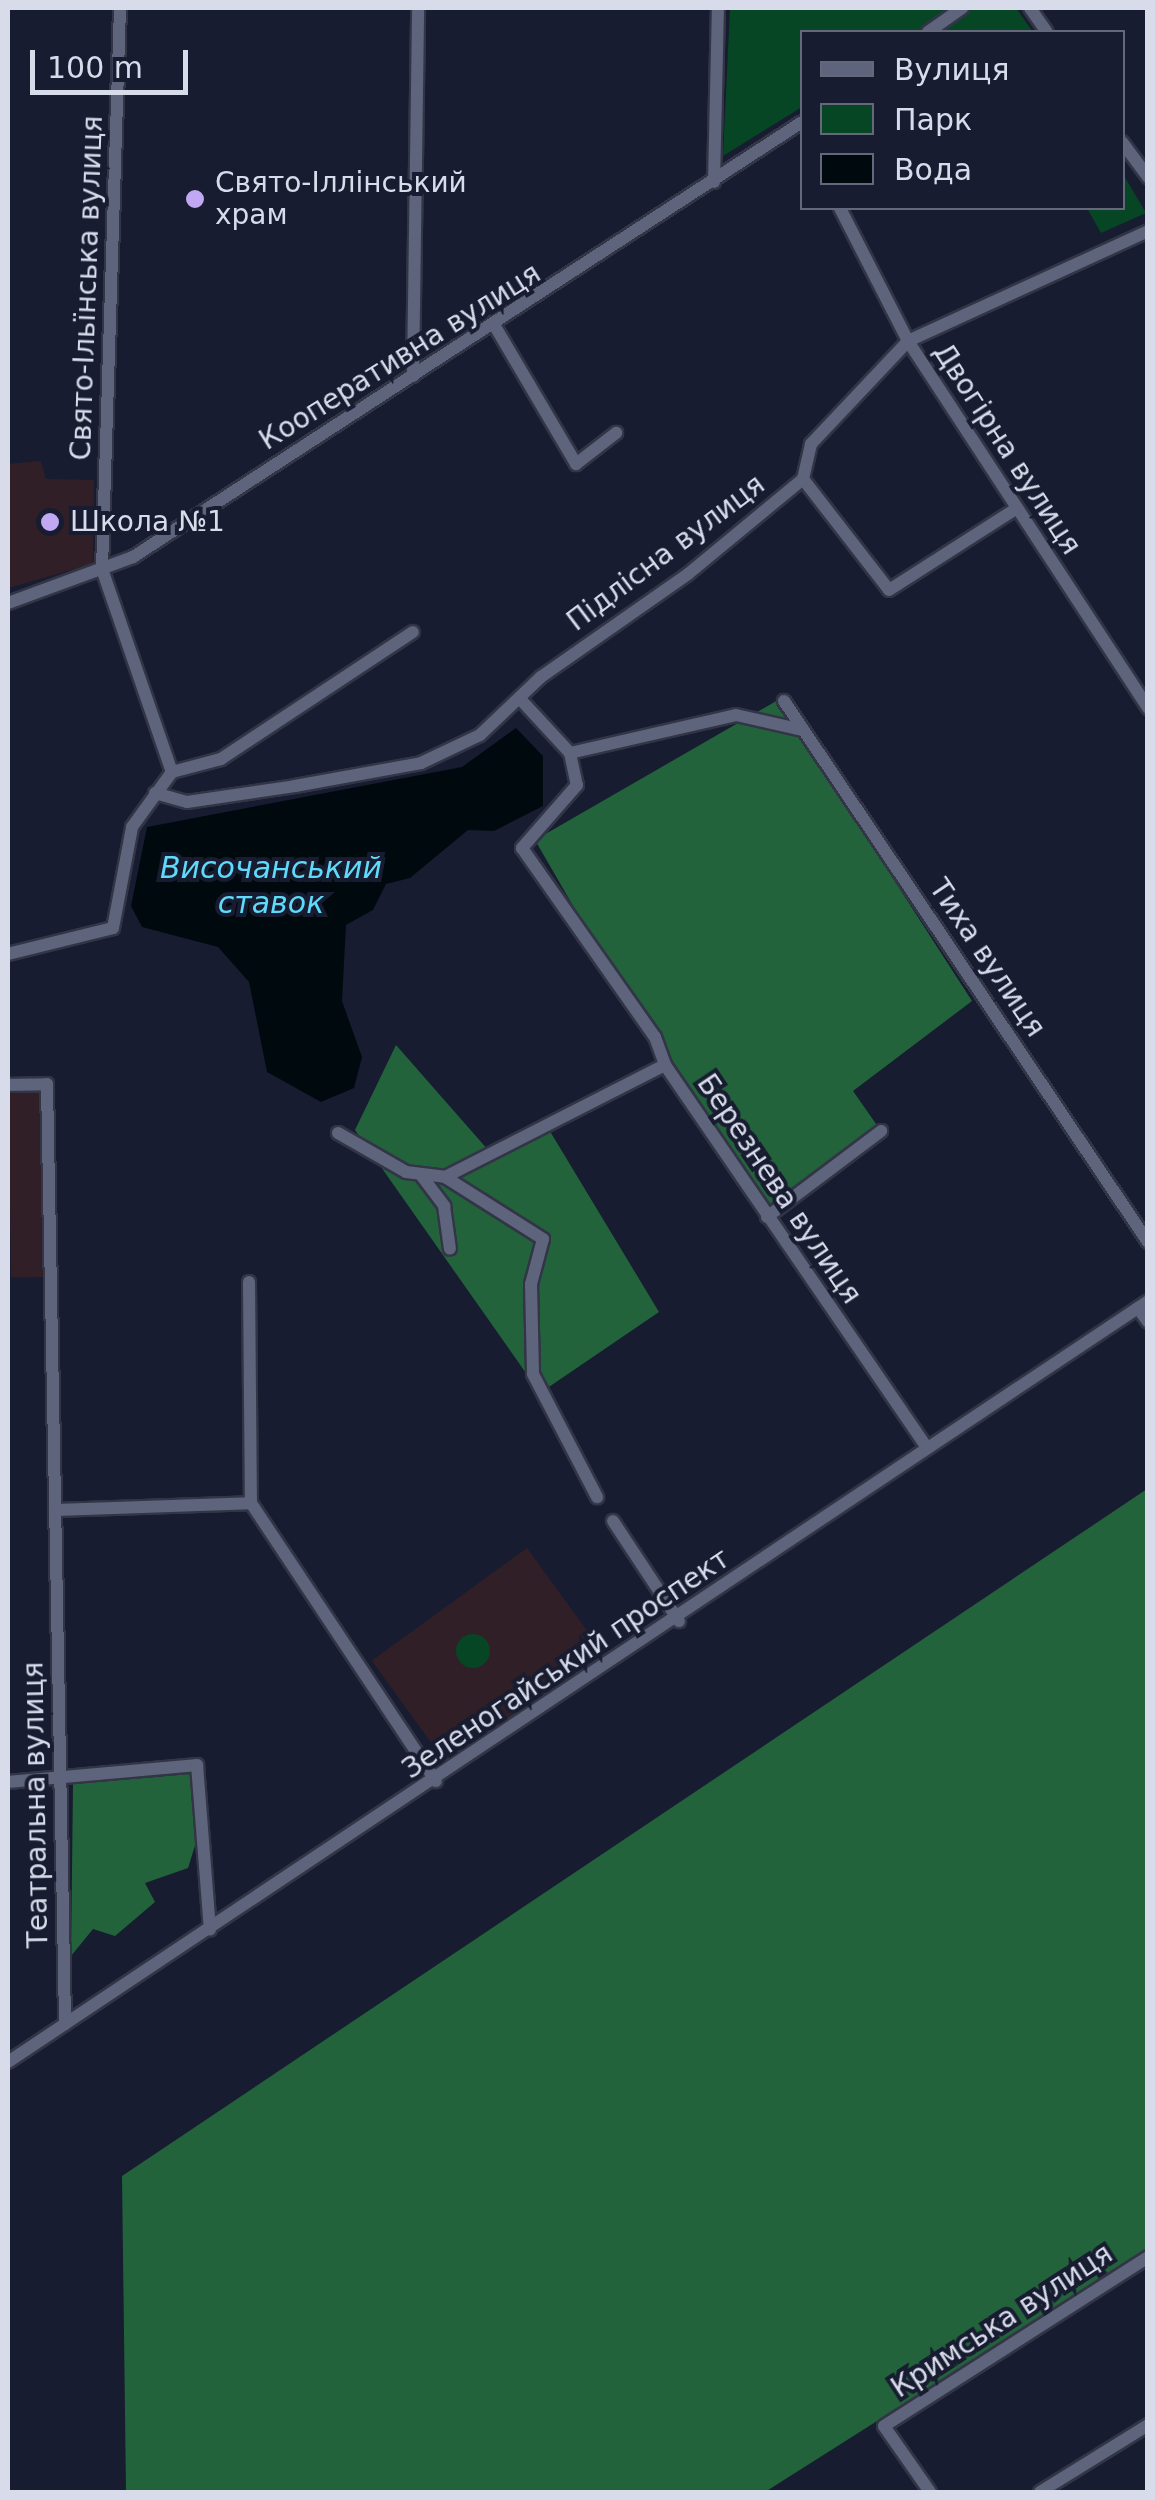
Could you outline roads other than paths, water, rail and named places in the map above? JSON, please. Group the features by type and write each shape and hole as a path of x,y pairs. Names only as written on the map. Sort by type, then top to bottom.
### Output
{"street":[{"name":"Свято-Ільїнська вулиця","path":"102,569 120,8"},
{"path":"413,376 418,8"},
{"path":"714,182 718,8"},
{"path":"931,30 962,8"},
{"path":"1030,8 1046,30"},
{"name":"Кооперативна вулиця","path":"8,603 102,569 496,328 800,129"},
{"path":"1125,146 1148,177"},
{"name":"Двогірна вулиця","path":"841,210 908,341 1014,510 1148,708"},
{"name":"Підлісна вулиця","path":"155,793 214,800 421,763 480,736 522,701 541,677 803,479 811,444 908,341 1148,232"},
{"path":"496,328 576,464 616,433"},
{"path":"803,479 889,590 1014,510"},
{"path":"102,569 172,772"},
{"path":"8,954 113,928 119,862 155,793 172,772 221,759 413,632"},
{"path":"522,701 570,753 577,784 522,848 655,1037 665,1065"},
{"name":"Тиха вулиця","path":"784,701 1148,1242"},
{"path":"570,753 736,715 802,730"},
{"name":"Березнева вулиця","path":"445,1177 665,1065 925,1445"},
{"name":"Театральна вулиця","path":"8,1086 47,1084 65,2024"},
{"path":"767,1217 881,1131"},
{"path":"338,1134 422,1175 445,1177 543,1239 531,1284 533,1374 597,1498"},
{"path":"422,1175 444,1206 450,1249"},
{"path":"249,1282 251,1503 436,1781"},
{"path":"1142,1304 1148,1322"},
{"name":"Зеленогайський проспект","path":"8,2062 680,1621 925,1445 1142,1304"},
{"path":"55,1510 251,1503"},
{"path":"613,1521 680,1621"},
{"path":"8,1782 197,1765 210,1929"},
{"name":"Кримська вулиця","path":"930,2492 884,2426 1148,2257"},
{"path":"1040,2492 1148,2425"}],"water":[{"name":"Височанський ставок","path":"516,728 543,756 543,806 494,831 468,830 410,878 386,884 373,910 346,925 342,1001 362,1057 354,1088 321,1102 267,1072 249,982 218,947 142,927 131,906 147,827 462,767"}],"place":[{"name":"Свято-Іллінський храм","path":"195,199"},
{"name":"Школа №1","path":"50,522"}]}
